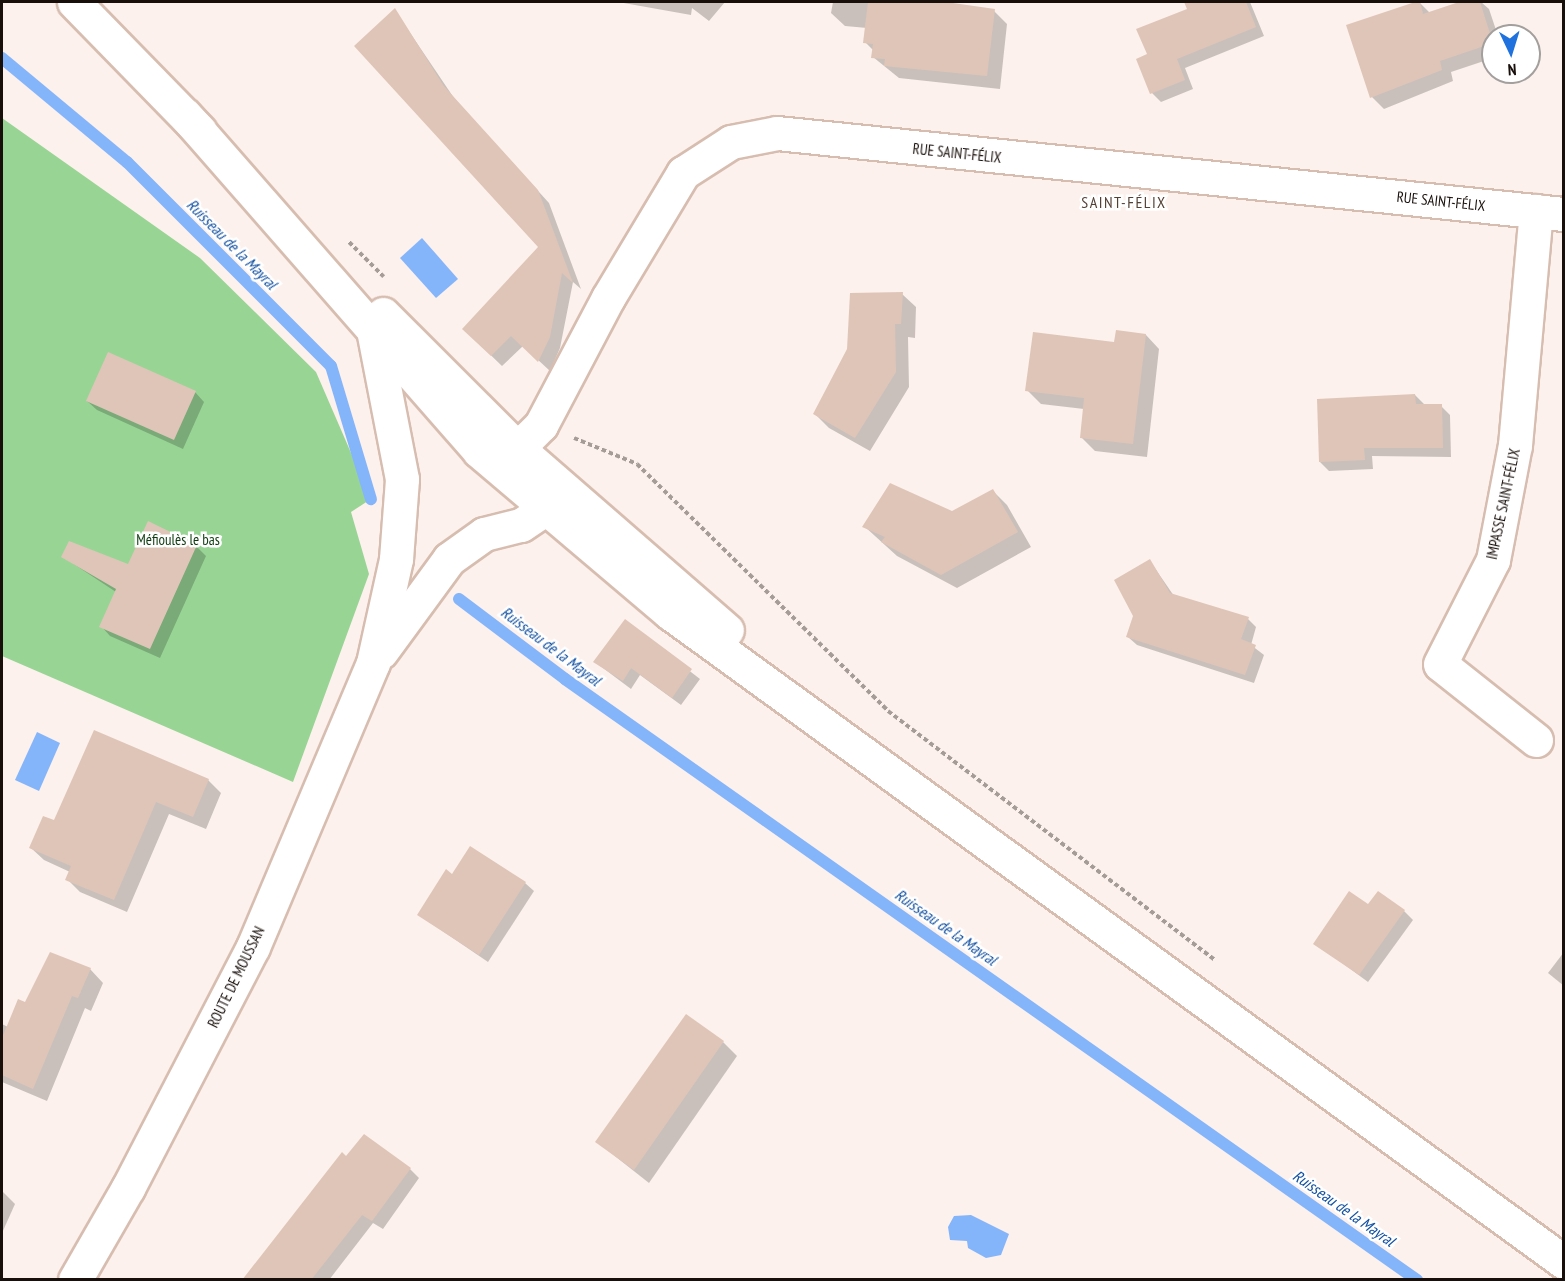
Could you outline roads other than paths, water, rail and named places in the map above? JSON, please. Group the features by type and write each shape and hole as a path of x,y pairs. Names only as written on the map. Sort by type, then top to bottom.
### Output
{"street":[{"path":"74,2 514,445 884,768"},
{"path":"184,115 374,335 479,451 670,613 1563,1262"},
{"name":"RUE SAINT-FÉLIX","path":"514,445 527,439 541,425 608,298 683,173 731,142 777,133 1119,171 1296,185 1550,213"},
{"name":"IMPASSE SAINT-FÉLIX","path":"1536,740 1440,664 1493,560 1515,445 1550,213"},
{"path":"373,663 396,559 402,479 374,335"},
{"path":"373,663 449,559 484,534 521,525 546,508"},
{"name":"ROUTE DE MOUSSAN","path":"75,1280 128,1188 253,947 373,663"}],"water":[{"path":"422,238 458,279 436,298 400,258"},
{"path":"37,732 60,743 39,791 15,780"},
{"path":"971,1215 1009,1234 1001,1255 986,1258 968,1248 967,1241 950,1240 948,1227 954,1216"}],"waterway":[{"name":"Ruisseau de la Mayral","path":"2,58 127,162 331,366 371,499"},
{"name":"Ruisseau de la Mayral","path":"459,599 565,679 1417,1280"}],"district":[{"name":"SAINT-FÉLIX","path":"1124,202"}],"park label":[{"name":"Méfioulès le bas","path":"178,540"}]}
